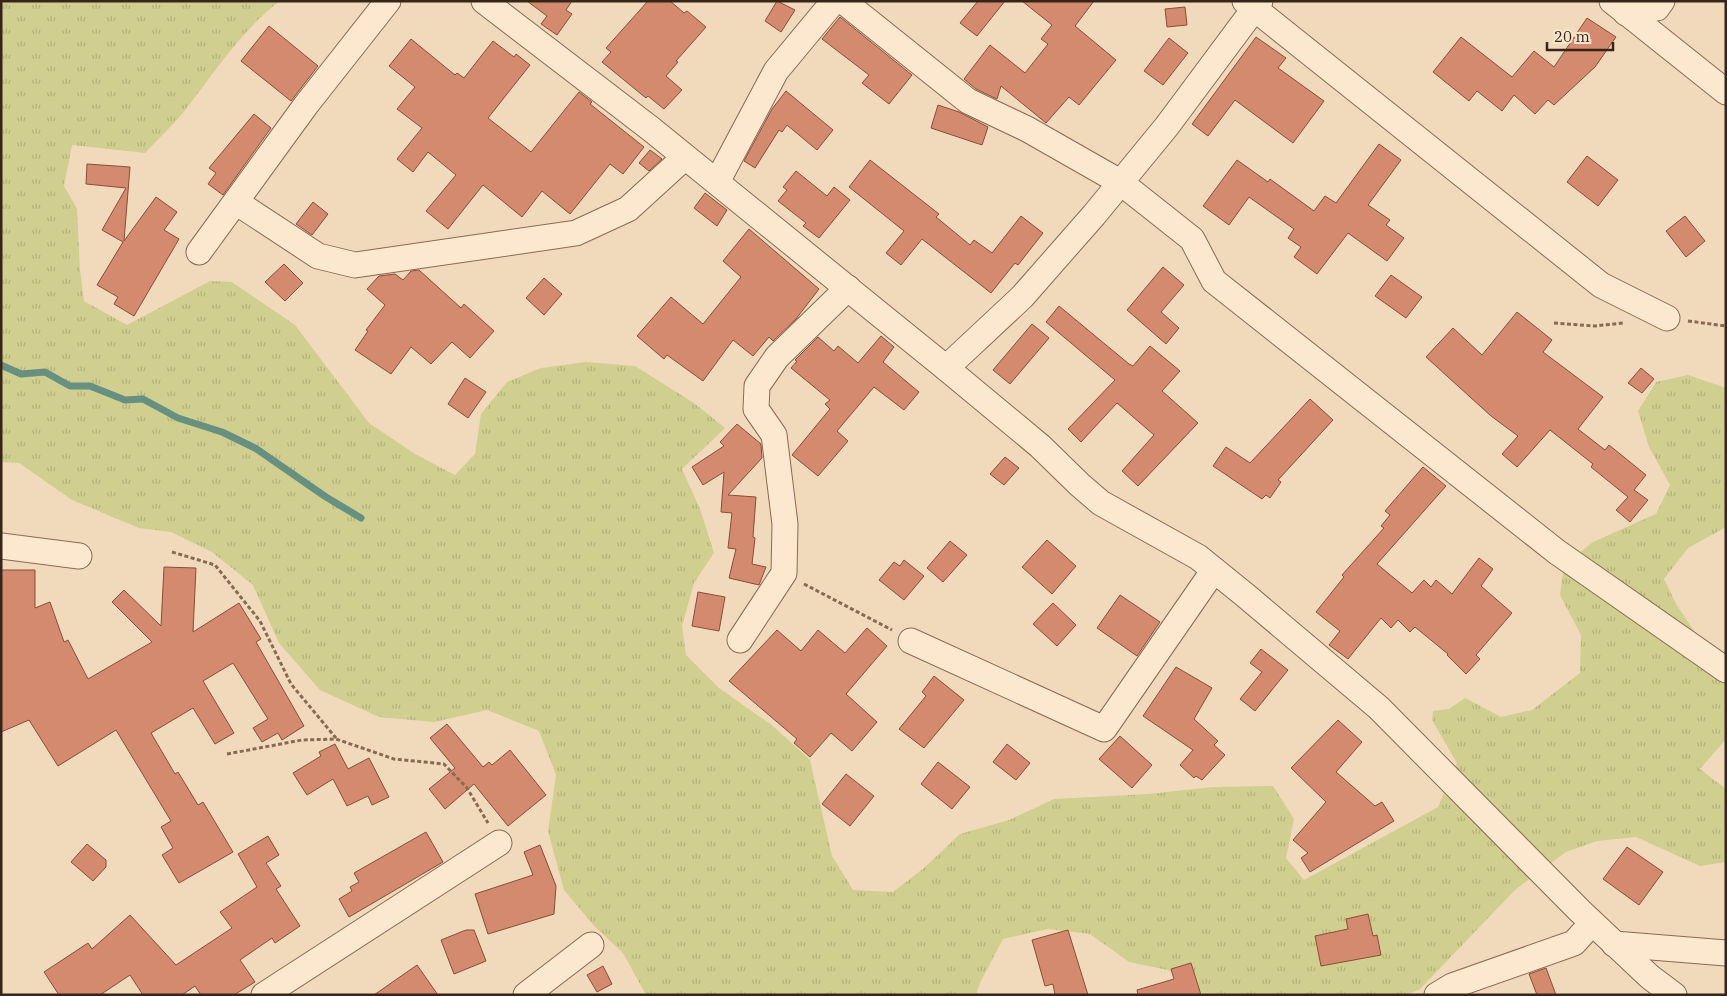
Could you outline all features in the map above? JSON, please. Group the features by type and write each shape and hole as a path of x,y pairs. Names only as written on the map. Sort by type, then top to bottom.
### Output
{"street":[{"path":"199,252 306,105 388,1"},
{"path":"484,1 717,182 848,288 1040,446 1101,503 1198,557 1214,570 1379,708 1592,923 1650,978 1674,995"},
{"path":"717,182 776,71 834,1"},
{"path":"843,1 968,101 1027,129 1120,182 1192,239 1214,281 1556,552 1726,670"},
{"path":"1619,7 1657,8 1662,1"},
{"path":"946,368 1022,298 1120,182 1167,126 1254,3 1601,285 1667,318"},
{"path":"1619,7 1726,92"},
{"path":"236,202 318,256 355,265 576,234 628,209 685,157"},
{"path":"740,640 784,573 785,524 774,435 756,409 757,386 777,357 848,288"},
{"path":"1,546 79,556"},
{"path":"911,641 1104,729 1214,570"},
{"path":"264,995 291,988 499,843"},
{"path":"1436,995 1452,986 1574,943 1592,923"},
{"path":"1614,944 1726,952"},
{"path":"526,995 591,946"}],"path":[{"path":"172,552 215,565 260,621 291,684 336,739"},
{"path":"784,573 911,641"},
{"path":"227,754 302,740 336,739 394,759 444,764 467,788 499,843"}],"green space":[{"path":"1,1 280,1 252,26 182,114 145,153 72,145 64,186 77,209 80,270 84,301 127,325 210,281 232,282 295,325 369,423 415,454 455,475 475,454 481,414 507,382 541,368 586,362 635,366 694,403 725,428 682,469 700,509 714,553 694,583 682,626 686,655 719,688 773,726 810,760 832,856 853,890 893,892 924,868 960,834 1009,820 1054,799 1149,794 1212,787 1273,786 1294,819 1286,858 1304,880 1438,807 1457,763 1432,720 1433,711 1449,709 1465,698 1501,717 1532,710 1580,673 1581,635 1560,595 1564,565 1593,542 1656,514 1670,485 1649,447 1638,411 1656,382 1688,375 1726,388 1726,527 1688,548 1664,579 1676,604 1725,677 1726,739 1700,769 1726,789 1726,862 1700,866 1636,837 1597,841 1566,852 1515,890 1420,989 1407,995 1205,995 1168,970 1129,962 1090,934 1048,929 1003,939 980,983 976,995 646,995 623,953 595,927 564,890 548,831 556,775 539,731 487,710 434,722 379,717 320,690 279,643 253,585 212,552 171,532 139,528 72,500 19,463 1,462"}],"building":[{"path":"527,1 572,1 566,10 572,14 557,35 541,24 547,16"},
{"path":"648,1 670,1 684,13 687,11 706,27 676,61 678,62 666,76 682,90 664,109 648,96 646,98 602,62 611,52 606,48"},
{"path":"777,1 795,10 781,32 765,21"},
{"path":"978,1 1005,1 977,36 960,23"},
{"path":"1022,1 1094,1 1075,26 1116,60 1079,105 1069,97 1046,123 1001,86 997,99 976,89 964,79 990,45 1025,73 1048,44 1041,39 1052,25"},
{"path":"1185,7 1187,25 1167,27 1165,9"},
{"path":"840,17 912,75 889,104 862,83 869,75 822,39"},
{"path":"1587,18 1616,37 1595,67 1554,105 1548,100 1535,114 1514,95 1502,111 1477,91 1469,101 1433,72 1461,37 1512,77 1534,51 1554,67"},
{"path":"269,26 318,66 291,101 241,61"},
{"path":"1256,37 1286,58 1278,68 1324,101 1293,143 1235,100 1208,136 1192,124"},
{"path":"1169,38 1188,53 1163,85 1144,71"},
{"path":"411,39 455,75 457,73 464,78 493,41 514,57 516,54 530,65 488,118 531,152 579,92 592,102 590,104 644,147 623,174 610,164 570,214 542,191 522,217 483,185 448,229 426,211 456,175 428,152 413,172 397,159 422,128 397,109 415,87 389,66"},
{"path":"786,91 833,130 817,150 787,125 782,132 779,130 755,168 744,161 772,109"},
{"path":"938,105 959,112 988,127 982,145 931,128"},
{"path":"254,114 271,128 223,195 208,184 216,173 209,168"},
{"path":"1379,144 1401,160 1368,205 1390,220 1386,225 1404,238 1387,261 1348,233 1317,274 1294,257 1301,247 1288,238 1294,229 1249,197 1229,225 1203,206 1237,160 1268,182 1270,179 1314,211 1325,196 1336,203"},
{"path":"650,150 662,159 649,171 639,163"},
{"path":"1587,156 1618,180 1598,206 1567,182"},
{"path":"870,160 939,214 936,217 970,245 974,240 992,253 1021,216 1043,233 1018,265 1015,263 991,293 922,239 901,265 886,253 904,231 849,187"},
{"path":"87,164 130,167 124,241 156,197 177,212 164,230 179,239 134,316 114,304 118,297 97,285 123,242 102,230 126,188 86,184"},
{"path":"796,171 827,196 834,187 850,200 819,238 803,226 806,223 778,201 787,190 783,187"},
{"path":"705,193 727,210 717,226 694,208"},
{"path":"313,202 328,214 312,235 296,224"},
{"path":"1685,216 1705,241 1686,257 1666,231"},
{"path":"749,229 819,289 796,319 773,341 769,337 753,356 733,340 703,381 667,355 664,359 637,336 671,297 703,324 741,277 723,261"},
{"path":"284,264 303,283 285,301 265,282"},
{"path":"1163,267 1184,285 1161,312 1179,328 1166,344 1127,310"},
{"path":"419,270 461,308 464,304 494,331 470,358 452,342 431,364 411,347 391,374 355,350 368,331 366,330 385,305 367,289 379,276 395,274 403,280 411,271"},
{"path":"1391,275 1422,297 1406,318 1375,296"},
{"path":"544,278 562,294 544,315 526,298"},
{"path":"1059,306 1129,364 1133,366 1150,346 1180,371 1162,391 1198,423 1138,486 1122,471 1154,435 1117,403 1081,442 1068,429 1115,380 1046,322"},
{"path":"1517,312 1552,340 1543,352 1603,397 1578,429 1605,450 1609,445 1646,475 1634,490 1648,500 1630,522 1616,510 1628,497 1591,467 1593,464 1550,430 1517,467 1502,454 1518,436 1491,416 1426,357 1453,328 1482,355"},
{"path":"1032,324 1049,338 1010,384 993,370"},
{"path":"881,336 894,347 883,362 919,392 904,410 874,387 837,431 848,441 818,476 792,455 830,409 825,404 830,400 791,368 797,361 795,360 818,337 834,351 838,346 858,363"},
{"path":"1641,368 1654,379 1642,393 1628,383"},
{"path":"465,378 486,392 468,418 448,404"},
{"path":"1310,399 1333,420 1278,480 1281,482 1270,498 1266,495 1262,499 1213,466 1226,447 1250,463"},
{"path":"737,424 761,444 762,458 728,495 756,497 752,564 766,567 759,585 729,578 736,549 728,548 732,513 721,512 724,472 703,485 692,467 724,446 720,442"},
{"path":"1005,457 1019,468 1004,485 990,474"},
{"path":"1423,467 1446,486 1377,564 1412,593 1424,580 1431,587 1436,580 1452,594 1479,558 1493,569 1481,586 1512,613 1476,655 1480,659 1466,674 1448,654 1415,627 1410,632 1398,620 1391,628 1381,618 1348,659 1329,645 1340,631 1316,612 1344,577 1342,575 1384,528 1381,526 1390,515 1385,511"},
{"path":"1047,540 1076,566 1052,594 1022,567"},
{"path":"950,541 967,555 943,582 927,568"},
{"path":"904,560 924,576 904,600 879,580 894,562 900,566"},
{"path":"164,567 196,568 193,632 239,603 261,639 256,642 304,726 282,740 278,733 262,742 253,728 268,719 233,663 203,681 234,733 215,744 193,708 151,733 175,774 178,772 198,805 203,802 233,852 179,883 162,855 173,848 161,827 171,821 116,730 58,766 29,720 1,732 1,570 35,570 35,608 50,602 64,642 68,640 88,679 152,642 112,602 124,590 161,626"},
{"path":"698,592 725,597 719,631 692,626"},
{"path":"1120,595 1160,622 1137,656 1097,628"},
{"path":"1053,603 1076,625 1057,646 1033,624"},
{"path":"867,628 887,646 846,694 877,722 852,751 831,733 810,757 794,743 797,739 729,681 777,630 801,651 818,630 845,653"},
{"path":"1261,649 1288,670 1255,711 1240,699 1262,672 1250,663"},
{"path":"1176,667 1212,688 1194,719 1218,741 1214,745 1225,755 1202,780 1196,776 1194,778 1180,765 1193,750 1143,716"},
{"path":"934,676 964,700 924,748 899,729 926,696 922,692"},
{"path":"1338,720 1362,742 1336,772 1375,806 1382,802 1394,821 1310,872 1301,858 1308,853 1293,840 1326,802 1291,768"},
{"path":"447,724 483,767 489,762 492,765 510,750 546,795 508,826 474,784 445,809 429,789 455,768 430,738"},
{"path":"1120,736 1152,765 1132,788 1099,759"},
{"path":"335,744 348,769 369,758 389,797 372,805 368,796 347,806 333,779 307,795 293,773 321,756 319,752"},
{"path":"1007,744 1030,763 1016,780 993,762"},
{"path":"938,762 970,787 952,809 921,784"},
{"path":"846,774 874,796 850,826 822,804"},
{"path":"426,832 443,862 349,917 339,899 352,891 350,887 359,882 354,873"},
{"path":"268,836 279,855 266,863 281,886 276,889 300,926 275,943 272,938 240,960 255,982 234,995 201,995 195,986 182,995 143,995 130,975 100,995 59,995 44,972 88,943 92,949 130,915 176,965 232,928 220,912 257,887 238,854"},
{"path":"87,844 106,860 106,867 93,881 71,862"},
{"path":"540,845 556,886 554,914 488,934 475,894 533,875 524,852"},
{"path":"1627,847 1663,872 1639,905 1603,879"},
{"path":"1368,914 1373,936 1377,935 1381,955 1321,966 1315,936 1348,929 1346,919"},
{"path":"466,930 474,930 486,961 454,974 441,940"},
{"path":"1068,930 1088,995 1055,995 1053,984 1045,986 1032,940"},
{"path":"1191,963 1201,995 1138,995 1137,990 1174,979 1171,969"},
{"path":"417,965 438,995 374,995"},
{"path":"603,966 612,984 597,992 587,975"},
{"path":"1546,968 1556,995 1537,995 1529,974"}],"waterway":[{"path":"1,365 21,374 45,372 70,386 90,386 125,400 143,399 178,418 222,432 255,448 326,497 361,518"}]}
